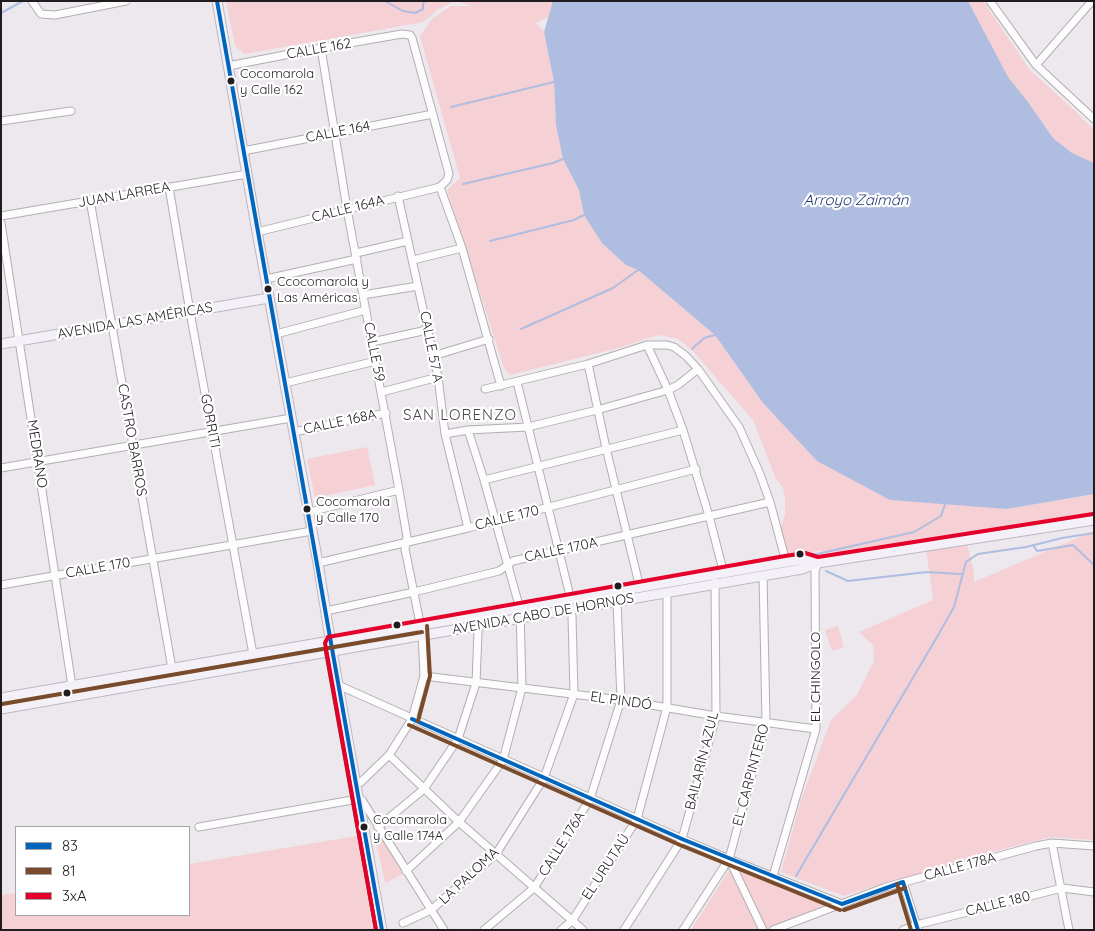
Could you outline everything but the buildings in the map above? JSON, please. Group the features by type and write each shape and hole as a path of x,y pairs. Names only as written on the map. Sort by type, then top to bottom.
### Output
{"main road":[{"path":"217,1 382,930"},
{"name":"AVENIDA LAS AMÉRICAS","path":"1,344 269,298"},
{"name":"AVENIDA CABO DE HORNOS","path":"1,709 174,680 421,626 620,591 718,578 763,576 808,568 818,563 1094,520"},
{"name":"AVENIDA CABO DE HORNOS","path":"1,698 254,654 422,636 667,593 718,578 786,562 805,559 818,563"}],"street":[{"path":"32,1 41,14 61,15 126,1"},
{"path":"990,1 1036,65 1094,119"},
{"path":"1036,65 1092,1"},
{"name":"CALLE 162","path":"228,66 402,34 410,35 433,114"},
{"name":"CALLE 59","path":"321,48 347,209 399,490 406,542 405,549 421,626 424,676 412,719 389,755 361,782 356,784"},
{"path":"1,121 71,111"},
{"path":"433,114 449,174 447,180 440,186 462,248 501,386"},
{"name":"CALLE 164","path":"243,151 433,114"},
{"name":"JUAN LARREA","path":"1,216 247,174"},
{"name":"GORRITI","path":"169,186 190,312 254,654"},
{"name":"CALLE 164A","path":"257,232 440,186"},
{"name":"CALLE 57 A","path":"398,196 438,378 445,434 468,528"},
{"name":"CASTRO BARROS","path":"90,200 174,680"},
{"name":"MEDRANO","path":"1,222 72,686"},
{"path":"266,279 408,241"},
{"path":"412,260 462,248"},
{"path":"364,295 418,286"},
{"path":"276,334 366,310"},
{"path":"372,342 428,330"},
{"path":"433,356 489,339"},
{"path":"485,390 588,364 647,345 667,345 674,348 686,356 698,369 739,427 753,456 770,502 786,562"},
{"name":"BAILARÍN AZUL","path":"624,930 682,839 716,716 718,578 709,516 683,430 668,390 647,345"},
{"path":"285,383 376,360"},
{"path":"588,364 597,410 640,588"},
{"path":"445,434 468,430 528,427 597,410 668,390 678,385 698,369"},
{"path":"382,392 438,378"},
{"path":"517,382 571,600"},
{"name":"CALLE 168A","path":"294,432 386,413"},
{"path":"1,468 291,418"},
{"path":"406,870 459,822 503,760 522,688 520,609 468,430"},
{"path":"484,480 683,430"},
{"name":"CALLE 170","path":"318,564 548,508 696,469"},
{"path":"309,512 399,490"},
{"name":"CALLE 170A","path":"326,610 414,592 499,571 513,561 770,502"},
{"name":"CALLE 170","path":"1,585 312,531"},
{"name":"EL CHINGOLO","path":"773,876 816,729 815,571 818,563"},
{"name":"EL CARPINTERO","path":"683,930 729,860 766,722 763,576"},
{"name":"CALLE 176A","path":"484,930 534,888 590,800 621,700 617,601 620,598 620,591"},
{"name":"EL URUTAÚ","path":"561,930 572,921 637,819 668,707 667,593"},
{"name":"LA PALOMA","path":"403,923 431,910 496,854 544,778 574,694 572,616"},
{"path":"378,827 424,789 458,739 476,683 478,632"},
{"name":"EL PINDÓ","path":"424,676 621,700 716,716 816,729"},
{"path":"338,685 590,800 729,860 842,904"},
{"path":"389,755 459,822 582,930"},
{"path":"199,827 358,799 362,800 444,930"},
{"path":"1052,843 1069,930"},
{"name":"CALLE 178A","path":"773,930 903,882 1052,843 1094,846"},
{"path":"729,860 763,930"},
{"path":"903,882 917,927"},
{"name":"CALLE 180","path":"904,930 1062,888 1094,892"}],"shaded area":[{"path":"226,1 455,1 439,9 423,22 245,54 235,46"},
{"path":"456,1 568,1 565,8 536,23 544,32 554,82 556,125 563,159 579,190 584,215 626,265 638,270 715,335 763,403 817,461 1007,509 1094,494 1094,513 967,533 966,540 974,573 974,582 1094,531 1094,840 1051,837 996,851 844,896 781,872 801,800 831,720 857,695 874,661 873,645 859,632 933,600 925,540 852,552 817,551 789,558 780,530 785,515 783,488 776,479 753,420 692,350 678,339 660,335 622,347 510,375 504,368 447,190 460,178 420,36 432,19 451,6 472,6"},
{"path":"968,1 983,1 1029,69 1094,130 1094,163 1072,153 1053,138 1008,77"},
{"path":"367,447 375,485 315,498 307,459"},
{"path":"838,626 844,647 832,651 825,630"},
{"path":"373,827 376,827 403,874 385,883"},
{"path":"357,836 373,930 1,930 1,895 15,893 15,916 190,916 190,864"},
{"path":"736,866 831,905 766,930"},
{"path":"730,869 758,930 691,930"}],"water":[{"name":"Arroyo Zaimán","path":"553,1 968,1 1008,77 1053,138 1072,153 1094,163 1094,494 1007,509 890,500 817,461 763,403 715,335 638,270 626,265 602,243 584,215 579,190 563,159 556,125 554,82 544,32"}],"waterway":[{"path":"1,13 23,1"},
{"path":"385,1 403,11 415,13 423,9 425,1"},
{"path":"451,107 554,82"},
{"path":"463,184 563,159"},
{"path":"490,241 574,220 584,215"},
{"path":"521,329 613,288 638,270"},
{"path":"692,349 704,338 715,335"},
{"path":"791,555 817,554 914,532 941,516 945,504"},
{"path":"796,876 954,607 966,562 978,554 1026,547 1062,538 1094,533"},
{"path":"1033,545 1037,551 1073,545 1094,565"},
{"path":"826,571 848,581 927,572 961,574"}],"transit line":[{"name":"83","path":"217,1 382,930"},
{"name":"3xA","path":"376,930 325,643 328,637 785,556 805,553 818,557 1093,514"},
{"name":"81","path":"418,721 430,676 427,626"},
{"name":"81","path":"2,704 422,632"},
{"name":"81","path":"326,652 376,930"},
{"name":"83","path":"412,719 682,839 842,904"},
{"name":"81","path":"409,725 680,845 840,910"},
{"name":"83","path":"903,882 918,930"},
{"name":"83","path":"842,904 903,882"},
{"name":"81","path":"897,884 911,930"},
{"name":"81","path":"844,910 905,888"}],"place":[{"name":"Cocomarola y Calle 162","path":"231,81"},
{"name":"Ccocomarola y Las Américas","path":"268,289"},
{"name":"Cocomarola y Calle 170","path":"307,509"},
{"name":"Cocomarola y Calle 174A","path":"364,827"}],"district":[{"name":"SAN LORENZO","path":"460,415"}]}
